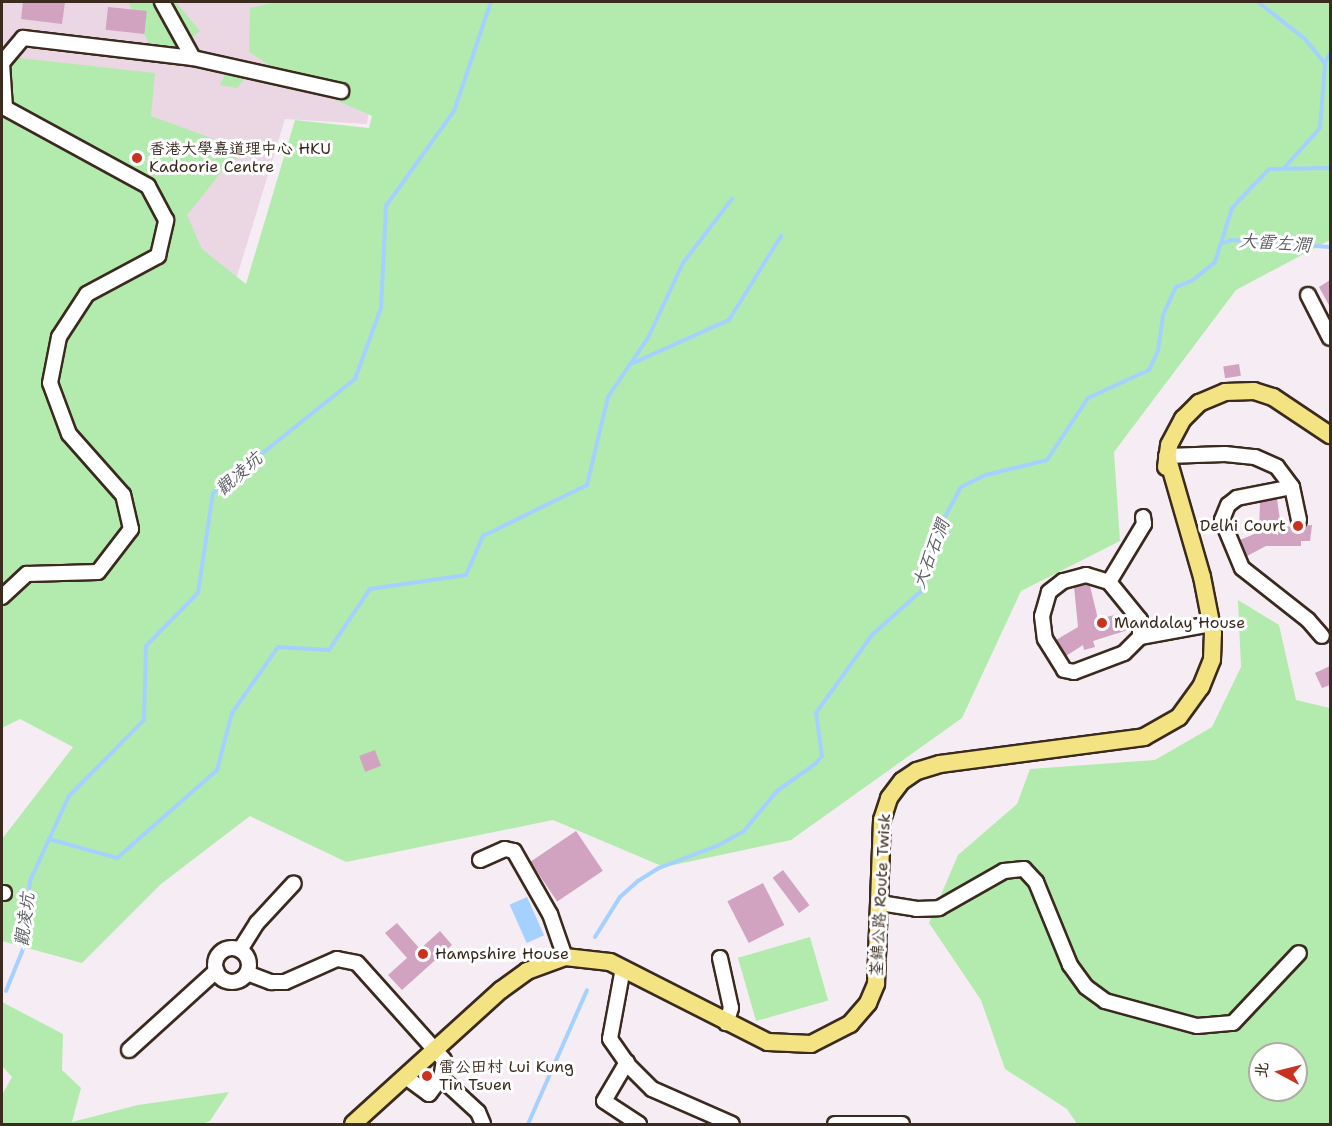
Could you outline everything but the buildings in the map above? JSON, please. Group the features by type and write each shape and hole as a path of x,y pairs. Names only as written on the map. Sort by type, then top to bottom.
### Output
{"main road":[{"name":"荃錦公路 Route Twisk","path":"353,1125 436,1049 526,972 565,957 602,959 761,1040 786,1045 811,1044 842,1030 863,1009 875,991 879,965 884,811 893,792 906,777 940,764 1127,741 1159,731 1185,711 1202,687 1212,660 1211,624 1204,594 1195,578 1166,480 1167,456 1172,436 1190,410 1207,398 1234,390 1273,396 1330,435"}],"lane":[{"path":"162,2 193,58"},
{"path":"2,597 27,574 98,572 131,529 123,495 69,434 50,383 58,337 87,294 158,256 166,220 148,186 5,108 2,63 23,38 193,58 341,91"},
{"path":"1308,295 1330,338"},
{"path":"1167,456 1255,458 1277,467 1292,488 1299,520"},
{"path":"1292,488 1264,490 1237,498 1227,505 1222,520 1242,568 1308,620 1322,636"},
{"path":"1109,582 1144,524 1143,517"},
{"path":"1140,637 1140,620 1109,582 1086,575 1063,581 1049,592 1042,616 1045,639 1064,670 1074,672 1124,653 1140,637 1211,624"},
{"path":"480,860 506,849 514,851 554,922 565,957"},
{"path":"880,903 916,909 939,908 1004,871 1024,869 1036,882 1067,958 1086,987 1105,1001 1197,1026 1233,1023 1299,953"},
{"path":"240,950 257,922 294,883"},
{"path":"129,1050 216,971 216,961 221,952 230,948 240,950 248,960 247,973"},
{"path":"720,958 731,1008 726,1023"},
{"path":"247,973 258,979 285,982 337,959 351,960 362,967 444,1060 441,1078 429,1094 406,1077"},
{"path":"623,968 610,1039 652,1089 697,1119 732,1125"},
{"path":"216,971 231,982 247,973"},
{"path":"627,1062 604,1101 639,1125"},
{"path":"441,1078 478,1112 483,1125"},
{"path":"843,1124 902,1125"}],"shaded area":[{"name":"香港大學嘉道理中心 HKU Kadoorie Centre","path":"2,2 274,2 266,49 373,80 367,124 285,119 220,332 2,193"}],"green space":[{"path":"128,2 176,2 200,31 159,63"},
{"path":"277,2 1330,2 1330,240 1236,290 1114,452 1120,541 1021,591 962,718 791,840 664,867 553,820 346,862 250,816 161,884 82,963 2,941 2,839 73,747 20,719 2,728 2,56 155,73 151,116 247,151 227,165 187,215 202,249 246,284 295,120 369,128 372,116 297,83 249,52 250,8"},
{"path":"226,72 245,78 237,88 220,85"},
{"path":"1238,600 1279,625 1296,700 1330,708 1330,1124 1077,1124 1067,1109 1005,1069 981,1000 929,923 958,855 1017,804 1030,769 1155,760 1212,727 1241,667"},
{"path":"810,937 828,1000 756,1021 738,958"},
{"path":"2,1002 63,1034 62,1070 81,1088 72,1122 138,1105 229,1092 210,1121 202,1124 2,1124 2,1095 12,1077 2,1066"}],"water":[{"path":"527,897 544,935 527,943 510,905"}],"waterway":[{"name":"觀凌坑","path":"6,991 24,947 30,881 69,796 144,720 146,646 198,593 213,493 355,379 381,308 386,206 454,111 491,2"},
{"path":"1258,2 1305,39 1325,64"},
{"path":"1285,167 1320,128 1325,64 1330,53"},
{"name":"大石石澗","path":"595,937 620,897 638,881 659,868 717,846 744,831 777,791 815,764 822,756 816,713 872,635 921,591 940,526 961,487 986,475 1047,460 1088,398 1149,370 1158,351 1163,315 1176,287 1193,280 1215,262 1232,208 1269,169 1330,168"},
{"path":"49,839 117,858 217,770 232,713 278,647 329,650 370,589 466,575 483,536 587,485 608,397 648,338 683,263 732,199"},
{"path":"631,364 729,320 781,236"},
{"name":"大雷左澗","path":"1221,244 1231,240 1330,247"},
{"path":"528,1124 587,990"}],"place":[{"name":"香港大學嘉道理中心 HKU Kadoorie Centre","path":"137,158"},
{"name":"Delhi Court","path":"1298,526"},
{"name":"Mandalay House","path":"1102,623"},
{"name":"Hampshire House","path":"423,954"},
{"name":"雷公田村 Lui Kung Tin Tsuen","path":"427,1076"}]}
